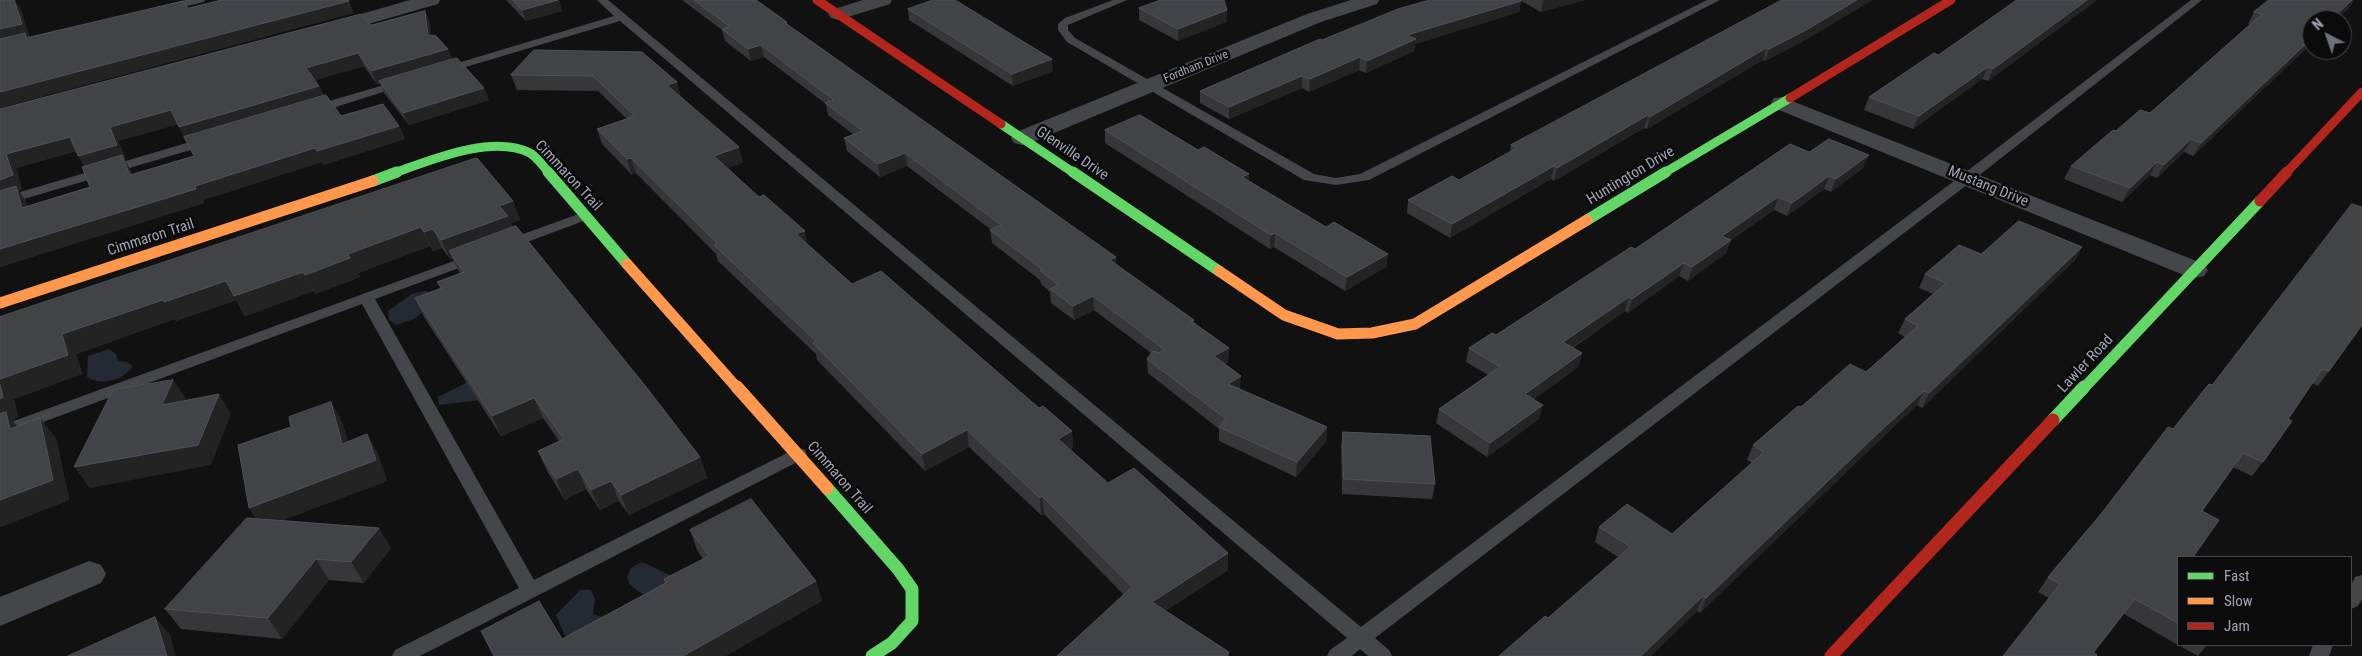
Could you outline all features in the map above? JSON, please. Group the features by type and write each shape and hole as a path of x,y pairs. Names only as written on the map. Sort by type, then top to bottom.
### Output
{"street":[{"path":"315,33 397,5 431,0"},
{"name":"Glenville Drive","path":"817,0 1284,316 1314,326"},
{"path":"838,14 883,0"},
{"name":"Fordham Drive","path":"1022,138 1314,18 1370,0"},
{"name":"Huntington Drive","path":"1314,326 1338,334 1372,333 1415,324 1782,104 1951,0"},
{"name":"Lawler Road","path":"1831,656 2362,92"},
{"name":"Mustang Drive","path":"1782,104 2195,270"},
{"name":"Cimmaron Trail","path":"0,303 458,153 491,145 506,144 521,148 532,154 584,216 798,454 898,569 912,589 912,620 892,643 872,656"},
{"path":"0,612 89,574"}],"lane":[{"path":"152,12 179,2 200,0"},
{"path":"602,0 1382,656"},
{"path":"1122,0 1069,20 1063,24 1062,30 1071,40 1150,86 1309,177 1327,182 1350,181 1364,177 1715,0"},
{"path":"1337,656 1967,178 2196,0"},
{"path":"432,74 622,17"},
{"path":"298,114 412,80"},
{"path":"0,202 222,137"},
{"path":"0,432 584,216"},
{"path":"366,297 530,591"},
{"path":"402,656 798,454"},
{"path":"2352,598 2362,582"}],"shaded area":[{"path":"425,291 436,293 439,300 414,319 396,325 389,320 388,311 412,294"},
{"path":"109,349 116,354 118,361 127,362 133,366 124,375 112,381 99,381 87,377 88,356"},
{"path":"472,380 481,400 439,405 438,397"},
{"path":"642,562 672,576 651,600 630,585 627,577 631,568"},
{"path":"580,590 591,590 595,599 593,614 602,617 606,622 575,647 564,634 556,615"}],"building":[{"path":"14,0 22,24 0,29 0,1"},
{"path":"222,0 349,1 0,92 0,39 25,33 26,38 183,1 188,8"},
{"path":"513,0 558,0 522,10"},
{"path":"694,0 756,0 787,22 784,22 1116,257 1110,260 1194,320 1191,321 1229,348 1214,356 1241,376 1228,384 1327,427 1297,462 1219,427 1226,419 1147,359 1153,351 1159,353 1165,350 1093,296 1073,306 1050,289 1058,285 1040,270 1042,269 990,230 1001,225 905,153 878,164 844,138 863,131 825,103 834,100 761,45 748,49 722,29 730,27"},
{"path":"933,0 955,0 1052,59 1012,74 908,9"},
{"path":"1161,0 1224,0 1227,10 1178,29 1139,8"},
{"path":"1430,0 1521,1 1407,35 1416,39 1367,61 1360,57 1310,79 1302,76 1229,107 1200,91 1320,39 1322,40 1398,9"},
{"path":"1782,0 1857,0 1806,30 1769,49 1766,48 1650,117 1648,115 1557,168 1554,166 1452,224 1408,200 1452,176 1459,180 1517,148 1511,145"},
{"path":"2017,0 2087,0 1993,69 1988,67 1919,116 1869,97 1934,53 1938,55"},
{"path":"2269,0 2352,0 2342,10 2302,10 2302,47 2201,143 2191,139 2164,165 2157,162 2130,188 2071,166 2140,110 2150,113 2262,14 2254,12"},
{"path":"425,11 428,35 436,36 448,49 371,71 358,53 306,68 319,86 179,127 171,110 110,127 117,145 78,156 70,137 6,154 13,175 0,180 0,109 361,14 371,25"},
{"path":"534,50 642,52 677,82 667,85 739,147 714,156 759,197 764,195 805,231 796,234 852,284 881,271 1039,408 1043,406 1072,431 1058,439 1108,483 1134,468 1228,553 1152,602 1229,652 1226,656 1057,656 1132,587 1042,496 1040,498 967,430 922,454 813,343 816,341 714,245 717,243 631,158 627,159 597,129 635,116 593,76 511,75"},
{"path":"457,58 484,88 403,113 379,81"},
{"path":"326,95 341,116 383,104 399,126 317,151 315,148 195,186 196,189 0,249 0,191 16,186 22,208 90,187 82,167 122,155 130,175 194,156 184,137"},
{"path":"1140,115 1198,150 1204,147 1249,174 1242,177 1326,227 1334,222 1388,254 1347,277 1275,233 1271,235 1105,130"},
{"path":"1829,139 1869,155 1836,179 1829,176 1792,203 1778,197 1722,236 1731,240 1692,267 1684,263 1632,299 1629,297 1563,342 1582,353 1525,394 1543,405 1490,443 1439,409 1500,367 1469,348 1492,333 1496,335 1631,247 1635,249 1790,144 1809,152"},
{"path":"477,158 513,201 499,206 508,216 441,240 433,229 424,232 421,227 348,254 350,258 305,275 303,272 234,296 226,281 164,302 163,300 62,334 68,355 0,379 0,317"},
{"path":"2352,204 2362,207 2362,325 2329,371 2322,369 2288,419 2292,421 2263,462 2243,453 2202,511 2219,520 2194,556 2177,556 2177,622 2135,599 2093,652 2096,656 2003,656 2060,584 2048,577 2101,514 2168,427 2173,429 2209,384 2212,385"},
{"path":"2019,221 2082,247 1929,393 1924,391 1706,598 1703,596 1641,656 1499,656 1545,616 1548,618 1630,547 1599,527 1627,504 1672,534 1764,452 1753,445 1798,406 1801,407 1850,364 1866,372 1918,326 1905,319 1946,283 1925,274 1959,245 1981,254"},
{"path":"516,226 647,388 700,457 621,495 611,481 591,490 578,469 556,479 538,451 564,439 534,398 492,416 415,298 442,288 437,282 464,272 449,251"},
{"path":"173,380 162,405 219,394 198,445 74,467 113,390"},
{"path":"0,385 3,397 0,399"},
{"path":"331,402 342,444 367,434 376,460 249,508 238,445 291,427 289,417"},
{"path":"6,412 10,429 40,418 53,480 0,500 0,414"},
{"path":"1343,432 1430,436 1435,484 1344,479"},
{"path":"751,499 816,581 683,656 494,656 481,631 539,601 562,639 666,583 664,579 709,556 690,530"},
{"path":"247,518 379,528 351,562 316,559 268,618 165,609"},
{"path":"155,617 167,656 68,656"}],"traffic: fast":[{"path":"1587,220 1790,98"},
{"path":"1001,124 1219,271"},
{"path":"373,181 431,160 474,149 514,148 532,154 627,264"},
{"path":"2053,420 2260,201"},
{"path":"827,488 898,569 912,589 912,621 892,643 872,656"}],"traffic: slow":[{"path":"0,303 373,181"},
{"path":"1219,271 1284,315 1338,334 1372,333 1415,324 1587,220"},
{"path":"627,264 827,488"}],"traffic: jam":[{"path":"817,0 1001,124"},
{"path":"1790,98 1951,0"},
{"path":"2260,201 2362,92"},
{"path":"1831,656 2053,420"}]}
